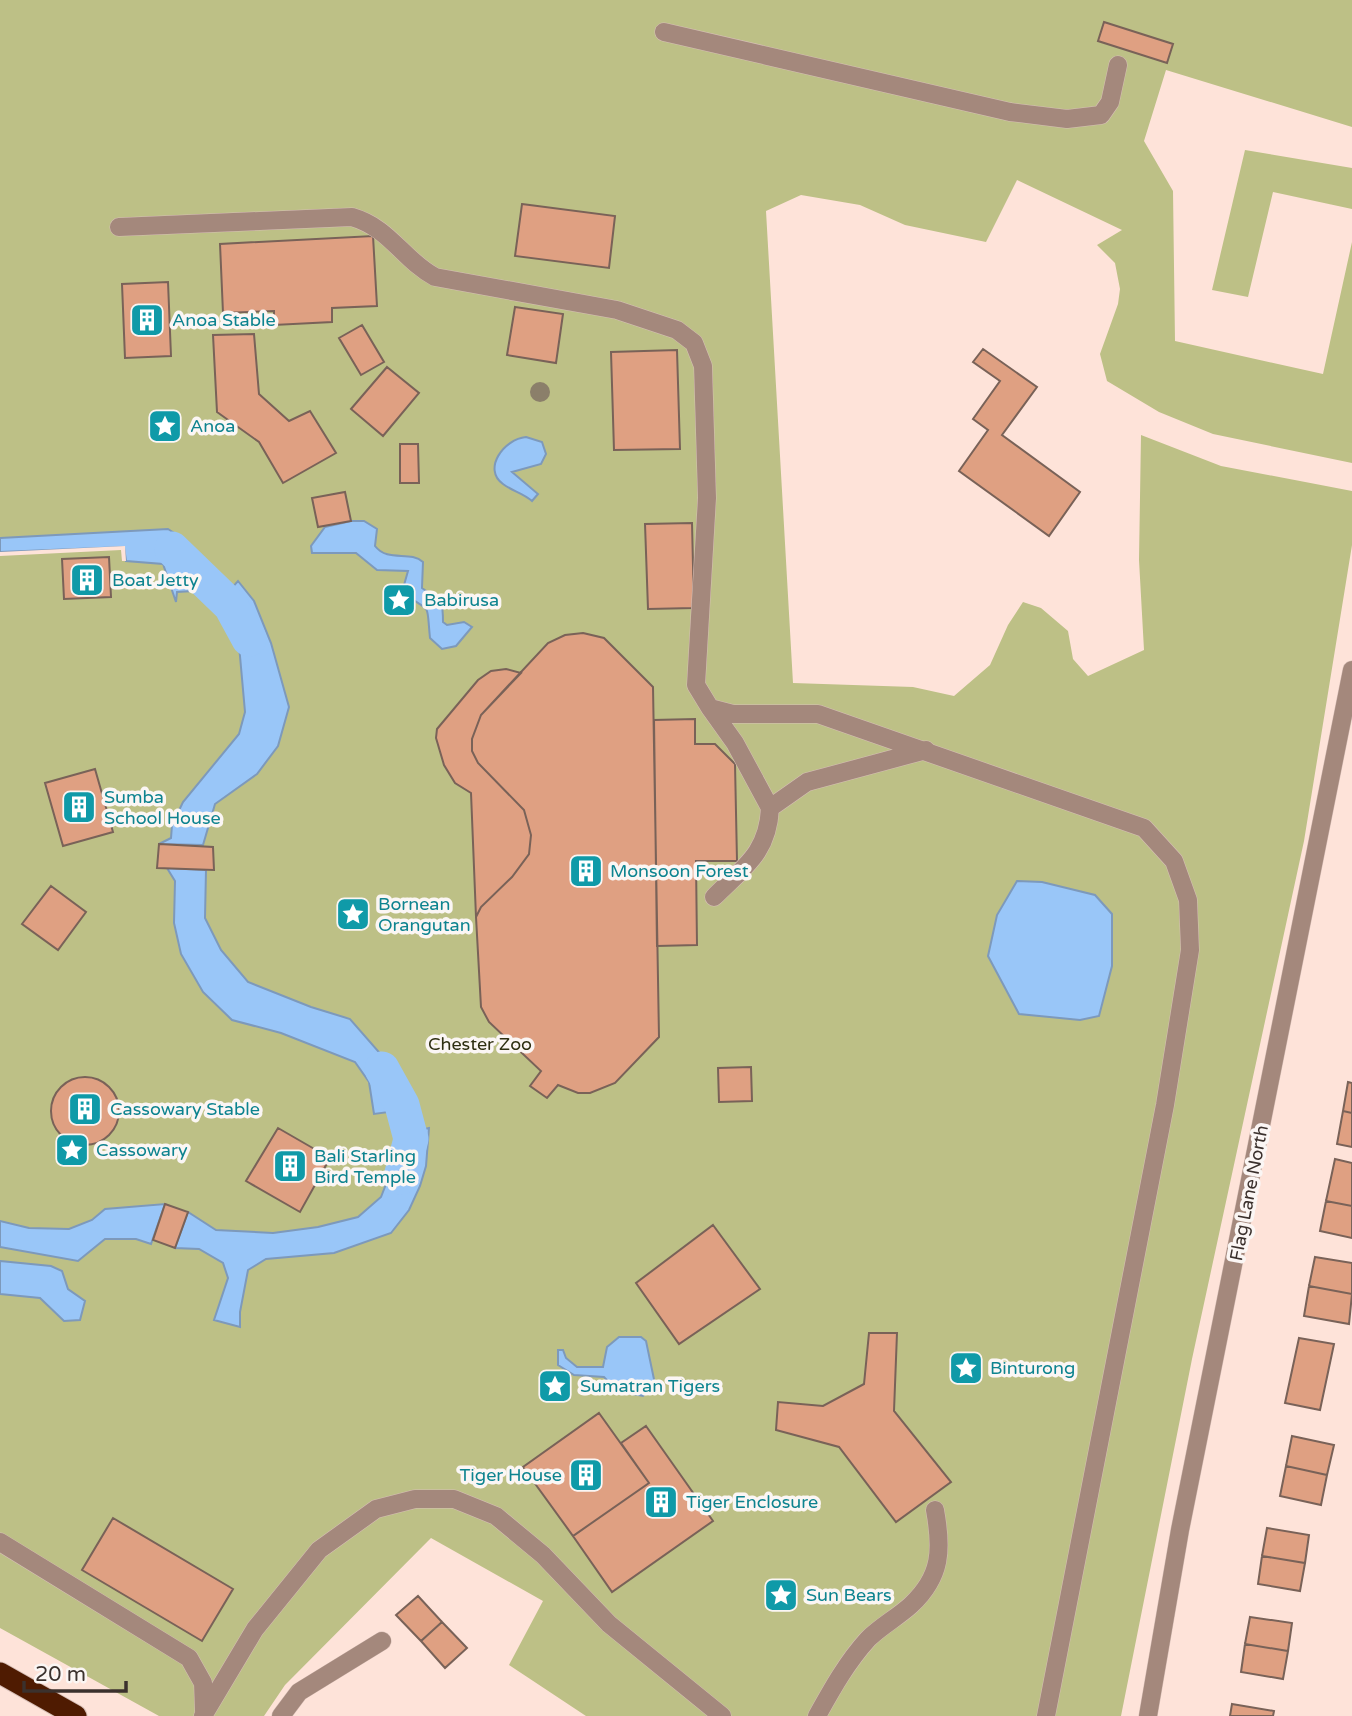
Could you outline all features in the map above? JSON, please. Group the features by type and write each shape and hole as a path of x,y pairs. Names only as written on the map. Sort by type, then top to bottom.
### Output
{"highway":[{"path":"0,1673 70,1715"}],"street":[{"path":"664,32 1010,112 1068,120 1101,115 1110,102 1118,65"},
{"path":"119,228 352,217 372,223 416,267 435,277 617,310 677,330 694,343 703,366 707,498 696,685 735,743 771,808 769,828 760,852 714,897"},
{"name":"Flag Lane North","path":"1148,1716 1180,1530 1346,728 1352,670"},
{"path":"710,708 733,714 818,714 1144,828 1174,862 1188,900 1190,950 1165,1105 1046,1716"},
{"path":"771,808 807,782 926,750"},
{"path":"203,1714 255,1629 319,1550 376,1508 415,1499 454,1499 496,1516 543,1555 609,1624 722,1716"},
{"path":"817,1716 841,1672 870,1637 912,1604 933,1577 941,1546 935,1510"},
{"path":"0,1542 189,1658 203,1683 203,1714"},
{"path":"281,1716 299,1692 383,1641"}],"green space":[{"name":"Chester Zoo","path":"0,0 1352,0 1352,127 1166,70 1144,141 1173,191 1175,341 1323,374 1352,242 1352,463 1213,434 1159,412 1107,381 1100,354 1118,304 1120,289 1115,263 1097,245 1122,230 1017,180 986,242 905,225 860,205 801,195 766,211 793,683 913,687 954,696 990,665 1008,625 1023,602 1041,608 1068,631 1073,659 1088,676 1144,650 1139,560 1141,435 1221,466 1352,491 1352,545 1304,841 1192,1359 1121,1716 586,1716 509,1665 543,1601 431,1538 285,1685 264,1716 159,1716 0,1628"},
{"path":"1245,150 1352,168 1352,209 1273,192 1248,297 1212,290"}],"water":[{"path":"526,437 542,442 546,454 541,464 512,472 538,494 532,501 503,484 495,471 495,463 504,449 510,443"},
{"path":"364,521 377,529 375,546 380,551 412,557 423,562 422,588 439,600 443,622 447,625 464,622 472,627 456,646 442,649 430,638 426,609 402,592 408,571 377,570 356,553 312,553 311,546 325,527"},
{"path":"168,529 185,540 213,575 194,591 177,592 176,602 163,564 126,561 124,547 0,552 0,538"},
{"path":"238,581 254,601 271,643 289,707 278,746 257,774 215,804 203,845 159,844 171,838 172,825 183,802 239,734 245,712 239,645 213,609"},
{"path":"167,868 206,870 205,918 221,950 248,982 350,1019 406,1083 419,1108 374,1114 369,1082 355,1062 281,1033 232,1020 203,992 181,954 174,923 175,881"},
{"path":"1017,881 1042,882 1095,895 1112,914 1112,966 1099,1016 1080,1020 1019,1014 988,956 997,915"},
{"path":"429,1128 426,1166 420,1186 409,1210 391,1233 334,1253 266,1259 248,1270 240,1327 214,1320 228,1278 223,1263 199,1249 175,1248 188,1212 216,1230 273,1233 318,1227 358,1217 381,1197 393,1166 396,1135"},
{"path":"165,1204 151,1244 136,1239 105,1239 78,1261 0,1247 0,1221 29,1228 69,1229 92,1220 105,1209"},
{"path":"0,1261 51,1266 62,1271 68,1289 85,1301 80,1320 64,1321 40,1298 0,1294"},
{"path":"619,1337 641,1337 646,1341 655,1384 643,1396 617,1391 604,1377 574,1375 558,1365 558,1350 563,1350 566,1358 577,1367 603,1367 607,1347"}],"pier":[{"path":"125,546 126,561 122,561 121,550 0,556 0,552"}],"building":[{"path":"1104,22 1173,44 1167,63 1098,41"},
{"path":"522,204 615,216 609,268 515,256"},
{"path":"373,236 377,306 332,308 332,322 274,325 274,311 223,313 220,244"},
{"name":"Anoa Stable","path":"168,282 171,356 125,358 122,284"},
{"path":"515,307 563,314 556,363 507,355"},
{"path":"362,325 384,362 361,375 339,338"},
{"path":"254,334 259,394 289,421 310,411 336,453 283,483 259,442 217,412 213,335"},
{"path":"983,349 1037,387 1002,435 1080,492 1049,536 959,471 988,430 973,419 1000,381 973,362"},
{"path":"677,350 680,449 614,450 611,352"},
{"path":"387,367 419,393 383,436 351,409"},
{"path":"400,444 418,444 419,483 400,483"},
{"path":"345,492 351,521 318,527 312,498"},
{"path":"692,523 694,608 648,609 645,524"},
{"name":"Boat Jetty","path":"109,557 111,597 64,599 62,559"},
{"name":"Monsoon Forest","path":"583,633 604,638 653,687 659,1037 615,1083 590,1093 578,1093 558,1085 547,1098 530,1086 541,1071 489,1022 481,1007 476,917 481,907 512,877 529,854 531,835 524,810 478,763 472,751 472,739 481,715 548,643 565,635"},
{"path":"506,669 521,673 481,715 472,739 472,751 478,763 524,810 531,835 529,854 512,877 481,907 476,917 471,793 455,783 444,765 436,738 437,729 478,680 491,671"},
{"path":"695,719 695,744 715,744 735,764 737,861 696,861 697,945 657,946 654,720"},
{"name":"Sumba School House","path":"95,769 113,832 63,846 45,783"},
{"path":"159,844 213,847 214,870 157,868"},
{"path":"51,886 86,912 58,950 22,924"},
{"path":"751,1067 752,1101 719,1102 718,1068"},
{"name":"Cassowary Stable","path":"85,1077 98,1080 109,1087 116,1098 119,1111 116,1124 109,1135 98,1142 85,1145 72,1142 61,1135 54,1124 51,1111 54,1098 61,1087 72,1080"},
{"path":"1348,1082 1352,1083 1352,1113 1343,1111"},
{"path":"1343,1111 1352,1113 1352,1147 1337,1144"},
{"name":"Bali Starling Bird Temple","path":"278,1128 330,1158 300,1212 246,1181"},
{"path":"1335,1159 1352,1163 1352,1206 1326,1201"},
{"path":"1326,1201 1352,1206 1352,1238 1320,1231"},
{"path":"165,1204 188,1212 175,1248 153,1240"},
{"path":"713,1225 760,1289 679,1344 636,1283"},
{"path":"1315,1257 1352,1263 1352,1294 1309,1286"},
{"path":"1309,1286 1352,1294 1349,1324 1304,1316"},
{"path":"869,1333 897,1333 894,1411 951,1482 896,1522 839,1447 776,1430 778,1402 823,1406 864,1384"},
{"path":"1299,1338 1334,1344 1320,1410 1285,1403"},
{"name":"Tiger House","path":"599,1413 649,1483 573,1536 523,1467"},
{"name":"Tiger Enclosure","path":"646,1426 713,1521 612,1592 573,1536 649,1483 621,1443"},
{"path":"1292,1436 1334,1445 1327,1475 1286,1466"},
{"path":"1286,1466 1327,1475 1321,1505 1280,1496"},
{"path":"113,1518 233,1589 202,1641 82,1570"},
{"path":"1267,1528 1309,1535 1305,1563 1262,1556"},
{"path":"1262,1556 1305,1563 1300,1591 1258,1584"},
{"path":"418,1596 442,1622 421,1641 396,1615"},
{"path":"1250,1617 1292,1623 1288,1651 1245,1644"},
{"path":"442,1622 467,1648 445,1668 421,1641"},
{"path":"1245,1644 1288,1651 1283,1679 1241,1672"},
{"path":"1232,1704 1274,1711 1273,1716 1230,1716"}],"waterway":[{"path":"172,549 231,606 249,639"},
{"path":"382,1069 402,1105 411,1139 401,1177"}],"place":[{"name":"Anoa Stable","path":"147,320"},
{"name":"Anoa","path":"165,426"},
{"name":"Boat Jetty","path":"87,580"},
{"name":"Babirusa","path":"399,600"},
{"name":"Sumba School House","path":"79,807"},
{"name":"Monsoon Forest","path":"586,871"},
{"name":"Bornean Orangutan","path":"353,914"},
{"name":"Cassowary Stable","path":"85,1109"},
{"name":"Cassowary","path":"72,1150"},
{"name":"Bali Starling Bird Temple","path":"290,1166"},
{"name":"Binturong","path":"966,1368"},
{"name":"Sumatran Tigers","path":"555,1386"},
{"name":"Tiger House","path":"586,1475"},
{"name":"Tiger Enclosure","path":"661,1502"},
{"name":"Sun Bears","path":"781,1595"}]}
